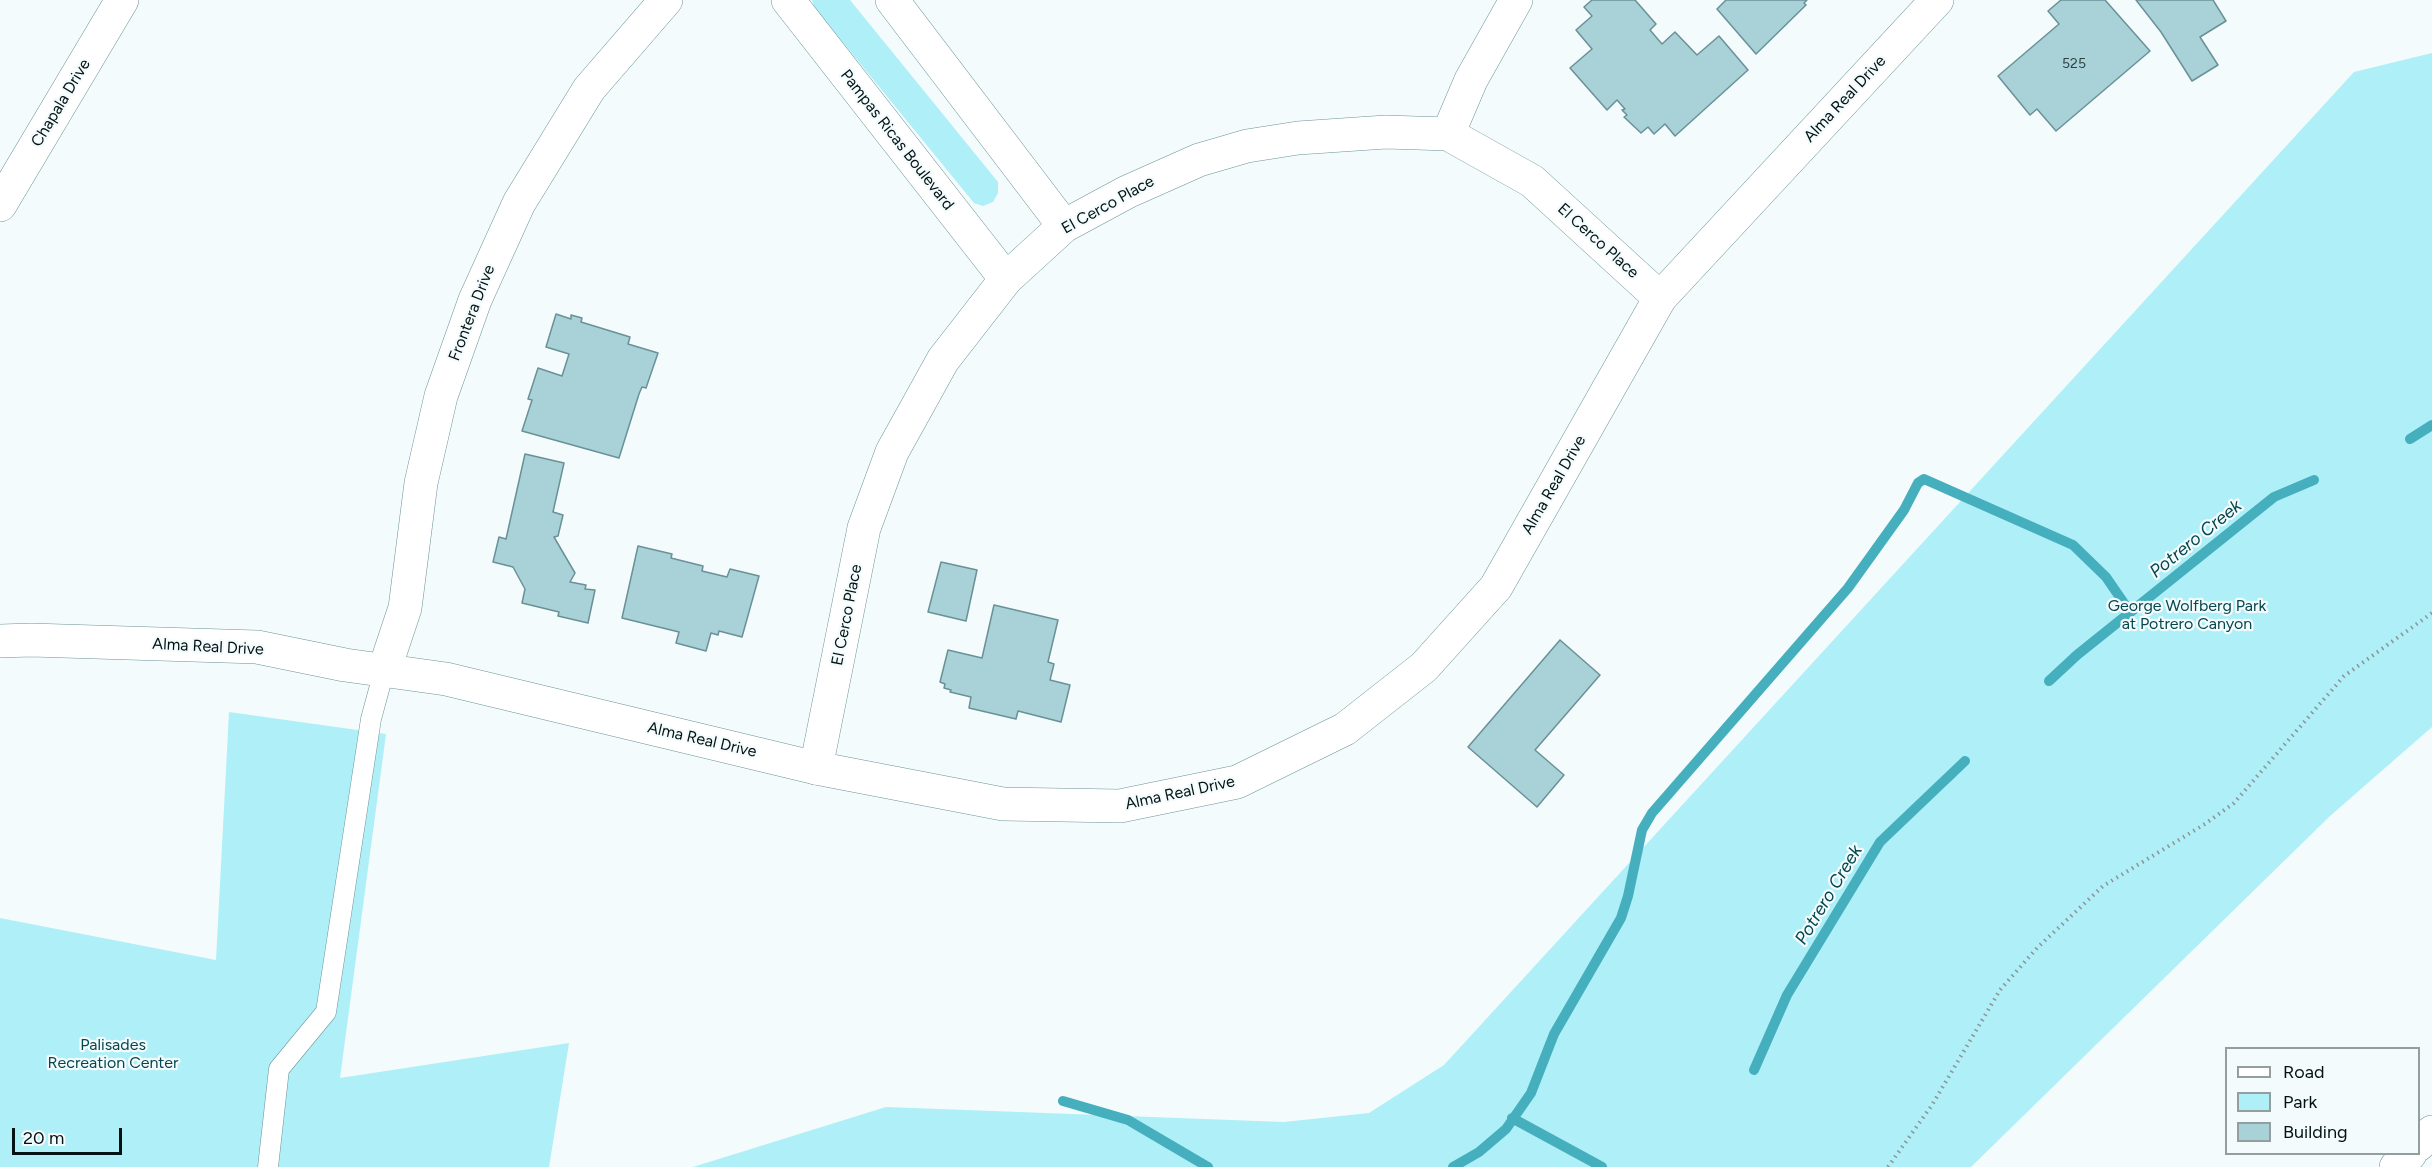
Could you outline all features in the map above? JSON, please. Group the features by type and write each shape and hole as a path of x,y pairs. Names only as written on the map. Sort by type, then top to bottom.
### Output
{"street":[{"name":"Chapala Drive","path":"0,206 122,0"},
{"name":"Frontera Drive","path":"384,671 405,608 422,483 441,396 474,300 519,203 590,89 666,0"},
{"name":"Pampas Ricas Boulevard","path":"788,0 1006,279"},
{"path":"892,0 1064,226"},
{"path":"1448,134 1471,80 1516,0"},
{"name":"Alma Real Drive","path":"0,641 257,647 384,671 446,679 816,768 1003,804 1120,806 1237,782 1345,729 1424,667 1496,587 1660,297 1937,0"},
{"name":"El Cerco Place","path":"816,768 864,528 892,452 943,360 1006,279 1064,226 1127,192 1198,160 1247,146 1298,138 1386,132 1448,134 1532,181 1660,297"},
{"path":"2420,1143 2432,1132"},
{"path":"2396,1167 2409,1155"}],"lane":[{"path":"268,1167 279,1069 326,1012 371,719 384,671"}],"path":[{"path":"1888,1167 1932,1105 2000,990 2037,948 2103,886 2205,824 2235,803 2344,676 2432,614"}],"green space":[{"path":"812,0 850,0 998,182 998,193 993,202 983,206 974,203 814,7"},
{"name":"George Wolfberg Park at Potrero Canyon","path":"2432,53 2432,727 2330,816 1971,1167 693,1167 886,1107 1284,1122 1369,1113 1444,1065 2354,72"},
{"name":"Palisades Recreation Center","path":"229,712 386,734 340,1078 569,1043 549,1167 0,1167 0,918 216,960"}],"building":[{"path":"1592,0 1635,0 1656,24 1650,30 1662,44 1675,32 1697,55 1719,36 1748,70 1675,136 1665,124 1654,134 1648,127 1641,133 1624,117 1627,115 1622,110 1625,109 1617,100 1607,110 1570,68 1592,49 1576,30 1592,16 1584,7"},
{"path":"1726,0 1807,0 1804,3 1806,5 1756,54 1717,9"},
{"path":"2061,0 2105,0 2150,51 2056,131 2037,109 2030,115 1998,76 2059,24 2048,11"},
{"path":"2136,0 2213,0 2226,21 2200,37 2218,65 2192,81 2161,32"},
{"path":"556,314 571,319 571,315 582,318 581,322 630,337 628,344 658,353 646,388 642,387 639,394 619,458 522,431 532,400 528,399 538,368 562,376 569,354 546,347"},
{"path":"525,454 564,463 553,512 563,515 558,536 554,537 575,573 570,582 586,585 585,589 595,590 588,623 558,616 559,612 522,603 525,589 513,567 493,562 499,537 506,539"},
{"path":"638,546 672,554 671,558 703,566 702,571 727,577 730,569 759,576 742,637 719,631 718,635 711,633 706,651 676,643 679,632 622,618"},
{"path":"941,562 977,570 966,621 928,612"},
{"path":"994,605 1058,620 1048,662 1054,664 1050,680 1070,685 1061,722 1018,711 1016,719 969,708 971,697 950,692 951,690 944,688 945,684 940,682 948,650 982,658"},
{"path":"1560,640 1600,675 1535,750 1564,775 1537,807 1468,747"}],"waterway":[{"name":"Potrero Creek","path":"2410,439 2432,425"},
{"path":"1453,1167 1479,1152 1506,1129 1531,1093 1554,1034 1621,918 1642,830 1652,813 1848,588 1904,510 1918,483 1924,479 2073,545 2106,577 2130,612"},
{"name":"Potrero Creek","path":"2049,681 2077,655 2274,497 2314,480"},
{"name":"Potrero Creek","path":"1754,1070 1787,995 1880,842 1965,761"},
{"path":"1063,1101 1128,1120 1208,1167"},
{"path":"1512,1118 1602,1167"}]}
